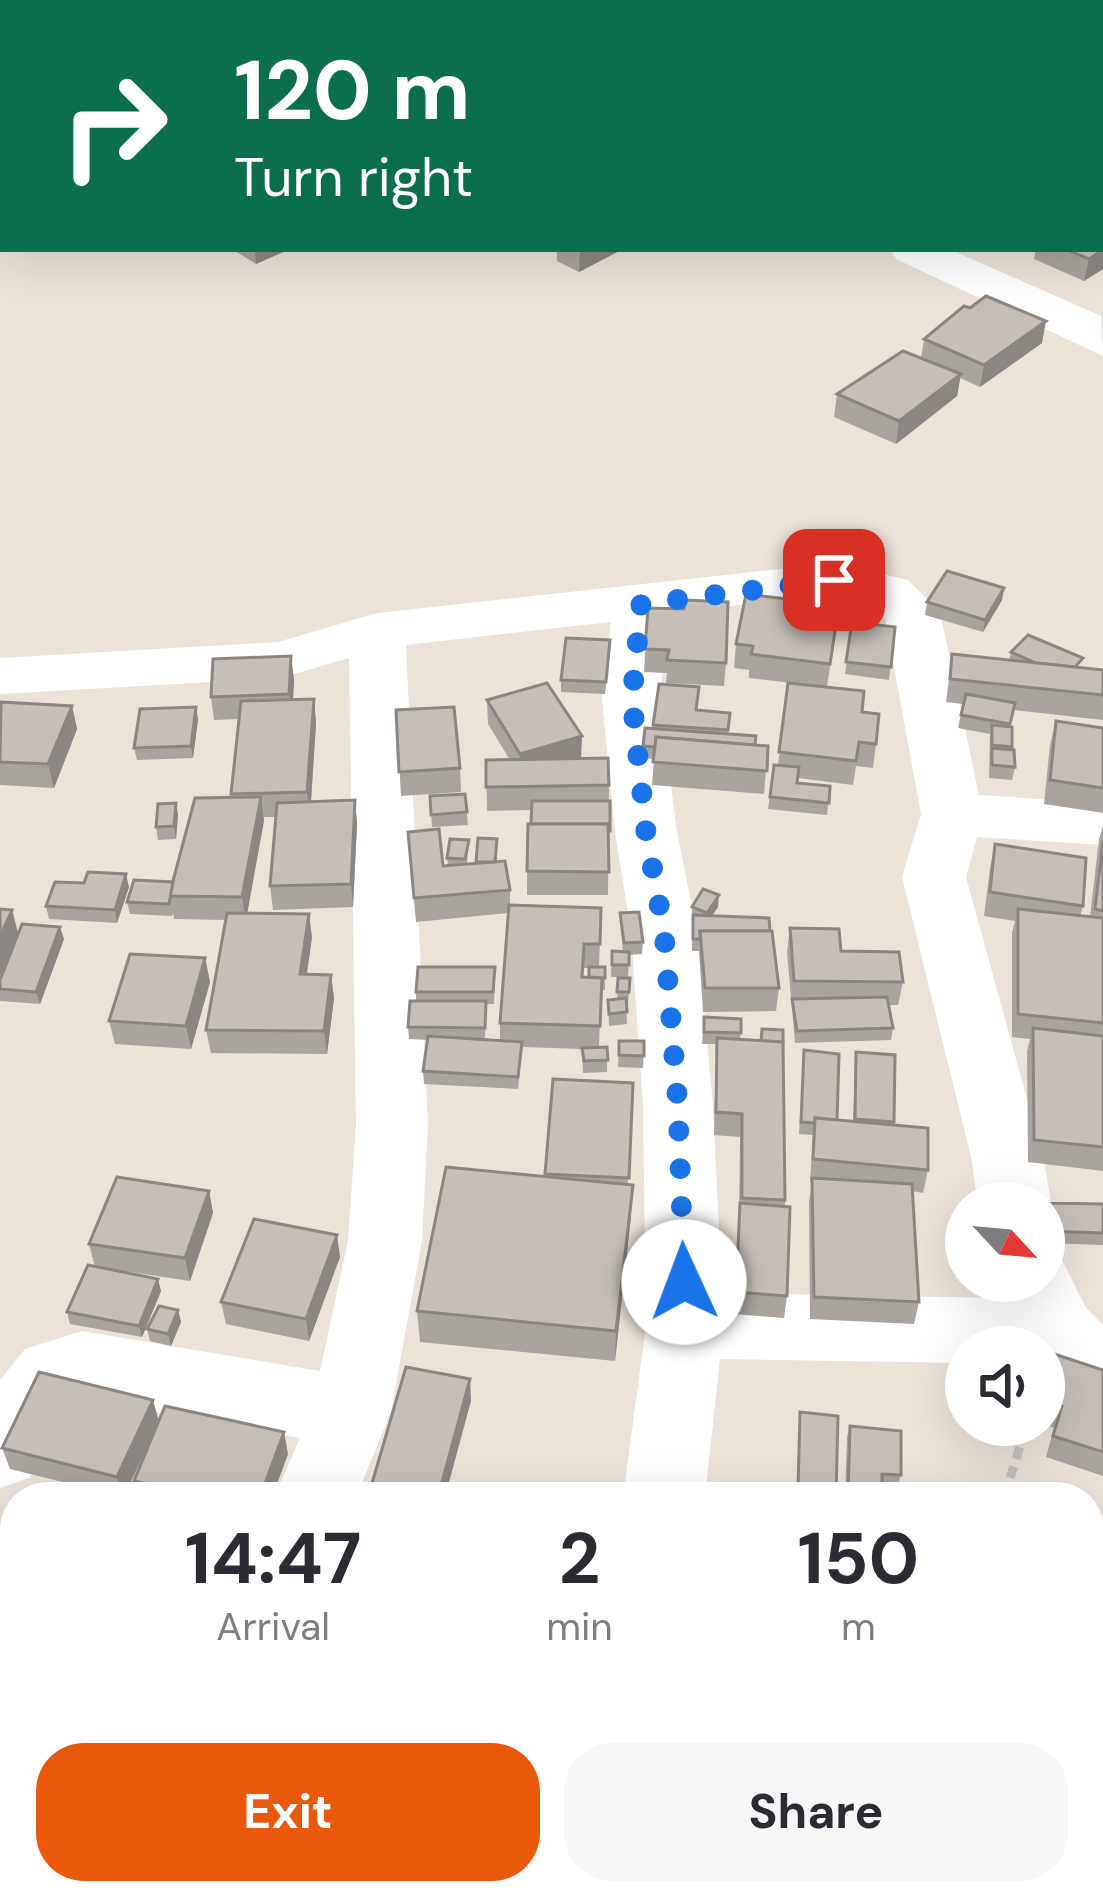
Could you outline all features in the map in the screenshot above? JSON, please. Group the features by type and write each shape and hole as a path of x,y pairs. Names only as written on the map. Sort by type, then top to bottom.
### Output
{"street":[{"path":"919,252 1097,333"},
{"path":"0,676 281,660 377,632 834,580 889,592 912,612 952,814 934,877 1011,1182"},
{"path":"641,604 632,699 646,832 664,932 678,1106 685,1325 666,1482"},
{"path":"321,1482 351,1412 385,1241 392,1125 377,632"},
{"path":"952,814 1103,824"},
{"path":"685,1325 1064,1325"},
{"path":"0,1452 53,1373 82,1365 351,1412"}],"path":[{"path":"1009,1482 1020,1446"}],"building":[{"path":"1072,252 1100,252 1089,259"},
{"path":"986,296 1046,321 984,365 924,339 964,306 970,308"},
{"path":"903,351 961,374 899,421 837,394"},
{"path":"947,571 1004,588 985,620 927,602"},
{"path":"746,594 839,605 830,664 751,654 753,646 736,644"},
{"path":"685,600 728,602 726,663 667,660 669,650 645,649 648,608 684,609"},
{"path":"852,622 895,627 891,667 846,662"},
{"path":"1028,635 1083,658 1075,667 1036,663 1011,652"},
{"path":"566,638 610,640 606,682 561,680"},
{"path":"952,654 1103,670 1103,695 950,679"},
{"path":"291,656 289,694 211,697 213,659"},
{"path":"547,683 582,736 520,754 487,700"},
{"path":"788,683 864,691 862,712 879,714 876,744 859,742 856,761 779,752"},
{"path":"659,684 699,687 696,710 730,713 728,730 653,725"},
{"path":"966,694 1015,703 1010,724 961,715"},
{"path":"314,699 307,792 231,794 241,701"},
{"path":"1,702 72,706 48,764 0,762"},
{"path":"196,707 191,746 134,748 140,709"},
{"path":"454,707 460,768 399,772 396,710"},
{"path":"1056,721 1103,728 1103,788 1050,780"},
{"path":"992,725 1012,727 1012,747 992,745"},
{"path":"645,728 756,736 755,745 656,737 655,747 643,746"},
{"path":"656,737 768,746 767,771 653,762"},
{"path":"992,748 1014,750 1015,767 992,765"},
{"path":"608,758 609,785 486,787 486,760"},
{"path":"774,765 799,767 797,783 830,786 829,803 770,797"},
{"path":"465,794 467,812 431,815 430,796"},
{"path":"261,797 242,897 169,896 195,798"},
{"path":"355,800 351,884 270,886 277,803"},
{"path":"532,801 610,801 610,831 608,824 531,824"},
{"path":"176,803 174,826 156,827 158,804"},
{"path":"528,824 608,824 609,872 527,871"},
{"path":"439,829 443,866 505,861 510,890 414,898 408,832"},
{"path":"478,838 497,839 495,862 476,862"},
{"path":"450,839 469,840 465,859 447,858"},
{"path":"1103,840 1103,911 1095,909"},
{"path":"995,844 1086,858 1083,906 990,892"},
{"path":"88,872 126,874 115,910 46,906 55,882 84,883"},
{"path":"134,880 173,882 169,904 127,902"},
{"path":"703,889 719,895 707,913 692,907"},
{"path":"509,905 601,908 600,944 584,944 582,977 602,978 600,1026 500,1023"},
{"path":"0,909 12,910 0,937"},
{"path":"1018,909 1103,918 1103,1023 1018,1014"},
{"path":"639,912 643,942 624,943 620,913"},
{"path":"227,913 309,914 300,974 331,975 324,1031 206,1030"},
{"path":"693,915 769,918 770,931 700,931 700,939 693,939"},
{"path":"22,924 60,927 36,992 0,989"},
{"path":"790,928 839,929 841,951 899,952 903,982 794,981"},
{"path":"700,931 772,931 779,988 705,988"},
{"path":"612,951 629,952 629,965 612,965"},
{"path":"130,954 205,958 186,1026 109,1021"},
{"path":"418,967 495,967 493,992 416,992"},
{"path":"589,967 605,967 605,978 589,977"},
{"path":"618,978 630,978 629,992 617,992"},
{"path":"887,997 893,1028 797,1031 792,999"},
{"path":"626,998 627,1012 609,1014 608,1000"},
{"path":"410,1001 486,1001 485,1028 408,1027"},
{"path":"704,1017 741,1019 741,1033 704,1032"},
{"path":"1033,1028 1103,1036 1103,1147 1034,1140"},
{"path":"762,1029 783,1030 783,1042 761,1041"},
{"path":"428,1036 522,1042 518,1077 423,1071"},
{"path":"717,1038 783,1042 785,1200 742,1198 742,1114 716,1112"},
{"path":"619,1041 644,1041 644,1056 619,1055"},
{"path":"607,1047 608,1060 584,1061 582,1048"},
{"path":"804,1050 839,1054 837,1120 801,1122"},
{"path":"856,1052 895,1055 894,1122 855,1119"},
{"path":"553,1079 633,1083 629,1178 545,1174"},
{"path":"815,1118 928,1128 928,1170 813,1159"},
{"path":"446,1167 633,1185 616,1331 417,1311"},
{"path":"117,1177 209,1191 185,1258 89,1244"},
{"path":"812,1178 912,1184 919,1302 814,1297"},
{"path":"740,1203 790,1207 787,1296 736,1292"},
{"path":"1065,1203 1103,1204 1103,1233 1065,1232"},
{"path":"254,1219 337,1235 306,1319 221,1302"},
{"path":"88,1265 158,1279 139,1326 67,1312"},
{"path":"159,1306 178,1310 168,1334 147,1329"},
{"path":"1065,1358 1103,1370 1103,1452 1065,1440"},
{"path":"406,1367 470,1379 442,1482 372,1482"},
{"path":"39,1372 153,1400 117,1477 2,1448"},
{"path":"165,1406 284,1432 266,1482 134,1481"},
{"path":"800,1412 838,1416 836,1482 798,1482"},
{"path":"850,1426 901,1431 901,1475 882,1474 882,1482 848,1482"}],"route":[{"path":"684,1282 678,1106 664,932 646,832 632,699 641,604 834,580"}]}
